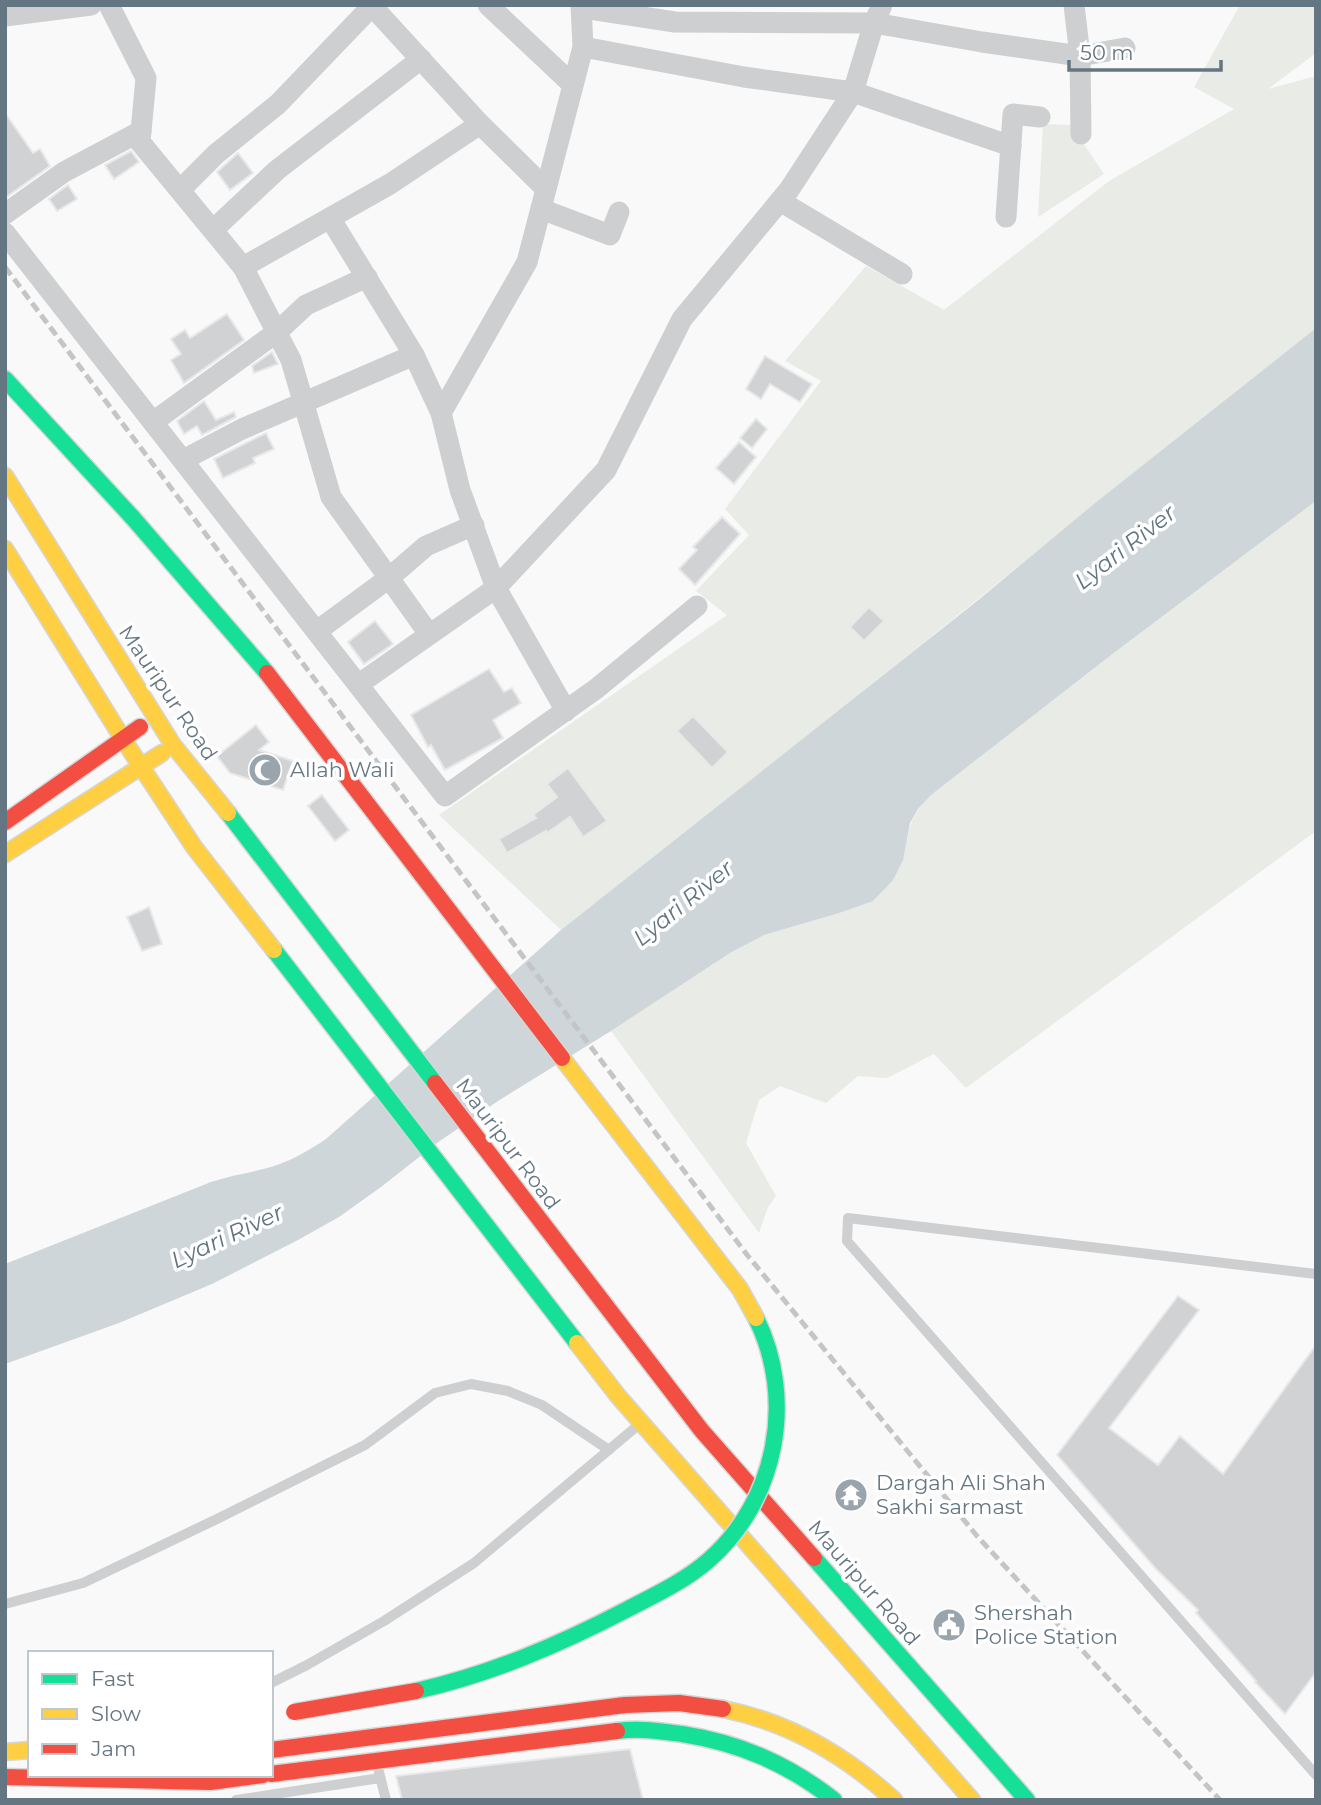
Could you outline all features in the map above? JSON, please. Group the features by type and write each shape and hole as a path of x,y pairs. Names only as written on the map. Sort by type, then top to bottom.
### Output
{"main road":[{"path":"5,379 133,518 267,673 740,1290 757,1318 769,1348 778,1413 768,1466 752,1507 711,1558 685,1578 573,1638 528,1658 472,1677 385,1698 288,1712"},
{"name":"Mauripur Road","path":"5,476 173,745 649,1363 702,1431 1001,1770 1034,1797"},
{"path":"5,549 123,739 194,847 618,1396 972,1800"},
{"path":"5,822 154,716"},
{"path":"5,855 173,745"},
{"path":"273,1750 625,1705 678,1702 723,1709 778,1724 825,1747 876,1782 894,1800"},
{"path":"273,1774 379,1770 638,1728 685,1733 769,1756 809,1779 834,1800"},
{"path":"5,1752 28,1750"},
{"path":"5,1777 210,1782 248,1777"}],"street":[{"path":"5,16 91,5"},
{"path":"110,5 146,78 140,142 243,267 290,360 331,497 429,634"},
{"path":"488,5 573,85"},
{"path":"1074,5 1080,56 1081,134"},
{"path":"180,190 216,153 278,104 372,6 480,124 543,199 610,235 619,212"},
{"path":"441,413 527,262 583,47 582,7 675,22 878,14 982,42 1080,56 1125,48"},
{"path":"359,684 496,588 606,470 682,319 780,201 853,92 878,14"},
{"path":"583,47 744,77 853,92 1012,146"},
{"path":"212,230 277,170 421,59"},
{"path":"1006,217 1013,114 1040,117"},
{"path":"243,267 390,184 480,124"},
{"path":"5,214 64,172 141,131"},
{"path":"780,201 902,274"},
{"path":"330,218 414,355 441,413 460,490 496,588 566,711"},
{"path":"5,233 445,796 596,690 697,606"},
{"path":"153,422 276,332 306,305 367,277"},
{"path":"183,460 242,429 414,355"},
{"path":"317,631 389,578 426,546 474,525"}],"lane":[{"path":"1316,1274 848,1218 847,1241 1316,1775"},
{"path":"5,1604 83,1583 205,1525 365,1445 435,1393 471,1384 508,1391 542,1405 609,1450"},
{"path":"273,1682 384,1621 474,1563 641,1423"},
{"path":"236,1800 379,1770 386,1800"}],"shaded area":[{"path":"1240,5 1316,5 1316,53 1268,89 1316,76 1316,328 561,930 439,815 727,615 696,591 749,535 725,509 821,381 785,361 866,266 944,310 1109,181 1234,109 1194,87"},
{"path":"1043,124 1071,125 1104,174 1038,217"},
{"path":"1316,501 1316,831 966,1088 934,1054 887,1078 858,1076 826,1103 780,1086 759,1100 746,1143 776,1196 768,1207 759,1233 611,1031 730,953 764,935 836,914 907,840 915,815 931,795"}],"water":[{"name":"Lyari River","path":"1316,328 1316,501 931,795 910,823 903,860 893,880 873,901 764,935 730,953 498,1101 339,1217 298,1240 212,1284 119,1323 5,1364 5,1264 211,1182 278,1165 326,1139 561,930 977,601 1094,504"}],"building":[{"path":"5,113 33,153 40,149 50,166 5,198"},
{"path":"131,151 139,162 114,179 105,165"},
{"path":"238,153 253,173 230,190 217,172"},
{"path":"68,185 77,199 57,211 49,199"},
{"path":"227,314 244,340 184,383 171,360 181,354 171,339 185,330 190,338"},
{"path":"272,352 278,364 254,373 252,366"},
{"path":"765,356 812,384 800,402 770,384 761,399 746,389"},
{"path":"204,401 216,420 234,412 236,417 202,435 197,426 184,434 177,421"},
{"path":"756,419 767,429 752,448 740,438"},
{"path":"266,433 274,449 253,458 255,463 223,478 214,459"},
{"path":"739,442 756,457 734,484 716,468"},
{"path":"722,517 740,534 695,585 679,569 697,550 693,547"},
{"path":"869,607 884,621 864,641 850,627"},
{"path":"375,621 393,644 364,664 348,642"},
{"path":"489,669 504,692 512,688 521,703 493,720 503,738 445,770 431,745 428,747 411,715"},
{"path":"693,716 728,752 712,768 677,731"},
{"path":"256,725 269,742 259,750 293,761 283,790 230,773 217,756"},
{"path":"568,768 607,821 583,837 570,817 547,833 546,831 507,853 499,839 536,818 533,815 557,797 547,784"},
{"path":"322,795 349,830 335,841 308,806"},
{"path":"149,907 162,944 142,951 127,917"},
{"path":"1178,1296 1199,1310 1109,1428 1158,1465 1180,1436 1223,1474 1316,1345 1316,1672 1285,1714 1196,1613 1198,1610 1156,1569 1057,1455"},
{"path":"630,1749 643,1800 402,1800 396,1776"}],"railway":[{"path":"5,267 748,1256 977,1536 1220,1800"}],"traffic: fast":[{"path":"5,379 133,518 267,673"},
{"path":"228,813 435,1083"},
{"path":"274,950 577,1343"},
{"path":"416,1691 498,1667 602,1622 690,1575 732,1536 751,1508 764,1478 773,1447 777,1414 775,1382 768,1349 756,1318"},
{"path":"814,1558 1027,1800"},
{"path":"617,1731 682,1734 743,1749 799,1776 834,1800"}],"traffic: slow":[{"path":"5,476 173,745 228,813"},
{"path":"5,549 123,739 194,847 274,950"},
{"path":"5,854 162,753"},
{"path":"562,1058 740,1289 756,1318"},
{"path":"577,1343 618,1396 972,1800"},
{"path":"723,1709 771,1722 815,1742 856,1769 894,1800"},
{"path":"5,1752 28,1750"}],"traffic: jam":[{"path":"267,673 562,1058"},
{"path":"5,822 140,727"},
{"path":"435,1083 702,1431 814,1558"},
{"path":"294,1712 416,1691"},
{"path":"273,1750 625,1705 679,1703 723,1709"},
{"path":"273,1774 617,1731"},
{"path":"5,1777 210,1782 248,1777"}],"place":[{"name":"Allah Wali","path":"265,770"},
{"name":"Dargah Ali Shah Sakhi sarmast","path":"851,1495"},
{"name":"Shershah Police Station","path":"949,1625"}]}
